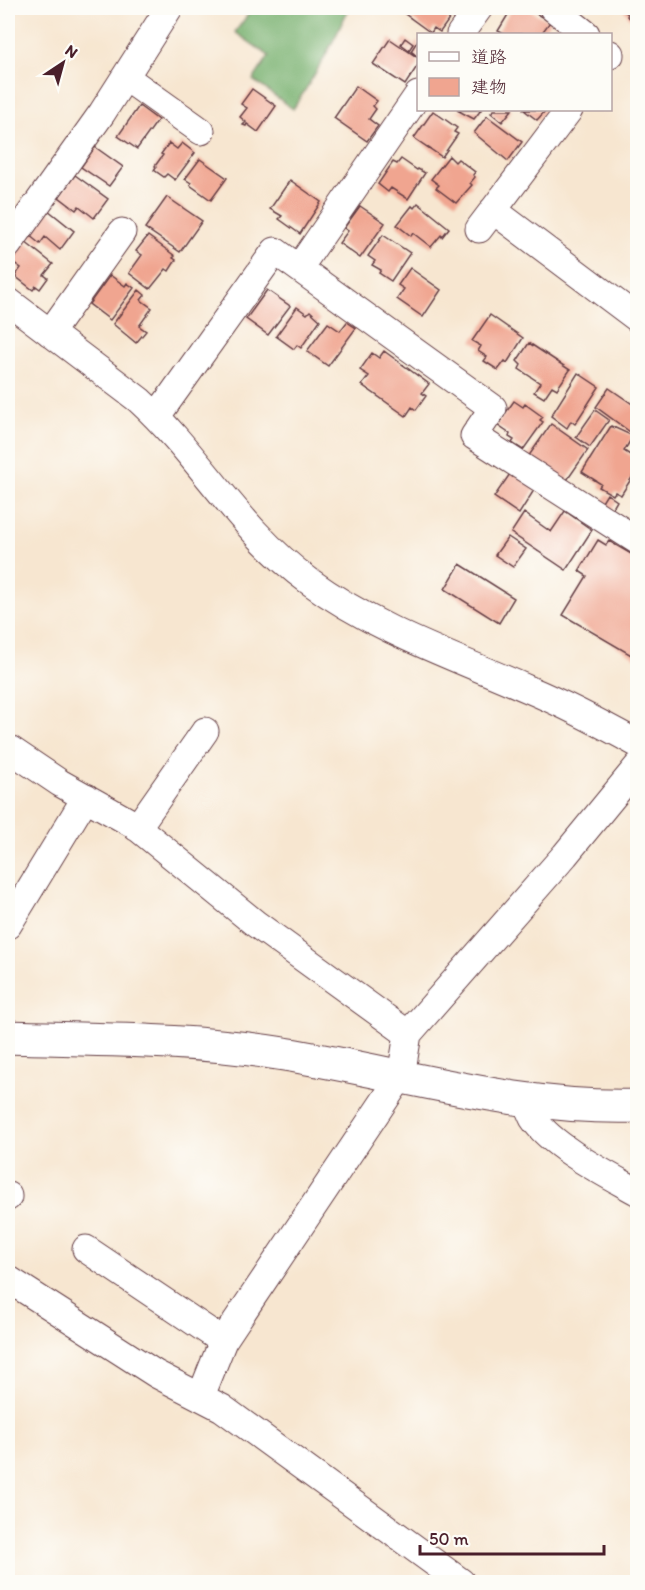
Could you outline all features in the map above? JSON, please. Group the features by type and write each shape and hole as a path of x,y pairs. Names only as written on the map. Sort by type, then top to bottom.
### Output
{"street":[{"path":"8,245 102,113 169,8"},
{"path":"461,33 479,8"},
{"path":"553,8 585,33"},
{"path":"125,77 201,131"},
{"path":"299,268 417,96"},
{"path":"568,111 486,220 638,319"},
{"path":"50,333 122,232"},
{"path":"157,416 276,251 493,408 474,436 638,541"},
{"path":"8,301 157,416 244,523 308,581 347,607 400,635 587,715 638,744"},
{"path":"137,828 205,730"},
{"path":"8,748 60,783 137,828 256,924 408,1034"},
{"path":"201,1396 224,1341 401,1076 408,1034 558,863 638,766"},
{"path":"8,925 86,797"},
{"path":"8,1037 169,1042 234,1047 525,1100 596,1107 638,1106"},
{"path":"525,1100 534,1119 549,1134 571,1151 638,1192"},
{"path":"86,1249 224,1341"},
{"path":"8,1279 156,1374 222,1408 461,1582"}],"green space":[{"path":"253,8 349,8 323,60 293,109 253,80 269,56 235,32"}],"building":[{"path":"410,8 444,8 453,14 440,32 434,28 431,33 405,14"},
{"path":"512,8 527,8 550,22 542,33 502,33 498,31"},
{"path":"620,8 638,8 638,24 627,16 628,14"},
{"path":"405,38 413,44 409,50 401,44"},
{"path":"390,39 417,57 417,67 405,85 373,64"},
{"path":"417,42 417,56 411,51"},
{"path":"356,86 377,101 373,106 376,109 369,119 378,126 367,141 334,118"},
{"path":"252,89 276,106 258,132 247,124 243,125 246,122 240,117 247,108 241,104"},
{"path":"139,106 158,120 137,149 118,136"},
{"path":"433,111 457,128 454,132 458,134 442,157 414,138"},
{"path":"459,111 480,111 474,119"},
{"path":"493,111 511,111 502,122 491,113"},
{"path":"525,111 545,111 537,120"},
{"path":"487,116 522,142 508,161 474,133"},
{"path":"169,143 177,149 182,143 195,153 175,180 167,174 164,177 154,170"},
{"path":"95,147 123,167 109,186 81,167"},
{"path":"449,156 455,162 458,159 475,172 473,175 475,177 470,183 472,185 456,203 436,188 439,185 431,179"},
{"path":"200,159 227,178 211,200 185,179"},
{"path":"401,159 425,173 408,199 391,188 388,192 378,184 393,162 397,164"},
{"path":"75,175 108,199 94,218 79,206 76,210 59,197"},
{"path":"290,180 321,202 300,234 279,219 282,216 270,209"},
{"path":"167,197 202,221 180,252 145,228"},
{"path":"418,203 449,228 431,247 413,233 411,236 397,225 412,206 414,208"},
{"path":"360,206 385,223 360,258 339,243 348,231 344,228"},
{"path":"8,207 15,212 8,223"},
{"path":"48,210 74,231 60,250 45,237 40,244 29,235"},
{"path":"383,235 410,253 391,281 379,273 381,270 372,265 375,261 368,256"},
{"path":"148,236 175,256 173,258 176,260 169,271 166,269 150,289 129,273 142,255 136,251"},
{"path":"25,242 53,264 44,275 48,278 40,289 36,286 33,290 15,276 21,268 10,260"},
{"path":"410,268 441,290 423,317 397,299 404,289 398,285"},
{"path":"110,275 125,286 127,283 134,288 110,320 89,304"},
{"path":"139,290 145,295 141,300 152,308 139,326 146,331 136,343 113,324"},
{"path":"267,290 290,306 268,335 246,319"},
{"path":"297,307 307,314 310,311 320,320 301,348 297,345 294,349 276,336"},
{"path":"490,315 523,338 507,363 505,361 498,370 484,361 487,357 478,351 481,346 472,341"},
{"path":"347,322 356,328 328,366 307,351 328,323 340,331"},
{"path":"529,343 570,370 557,389 552,386 544,398 534,392 540,383 519,369 521,365 517,361"},
{"path":"384,351 429,384 422,393 426,396 416,410 412,407 406,416 362,385 369,376 360,370 372,353 379,358"},
{"path":"578,373 599,387 575,424 571,421 567,428 551,416"},
{"path":"609,388 638,408 638,428 633,434 596,407"},
{"path":"514,401 523,407 525,404 543,417 540,420 543,422 523,450 512,443 514,440 509,437 510,434 497,425"},
{"path":"595,410 609,420 590,447 576,437"},
{"path":"551,424 588,450 565,483 528,457"},
{"path":"611,426 633,436 624,451 638,460 638,468 621,495 615,492 613,495 599,487 601,484 582,472"},
{"path":"512,471 536,487 519,514 494,497"},
{"path":"607,494 617,501 610,513 599,507"},
{"path":"565,511 592,530 566,570 511,533 524,513 551,532"},
{"path":"508,537 526,549 513,567 495,555"},
{"path":"598,540 606,545 609,541 638,558 638,659 563,615 587,576 579,571"},
{"path":"460,564 514,598 499,623 445,589"},
{"path":"638,783 638,804 630,798 633,794 631,792"}]}
